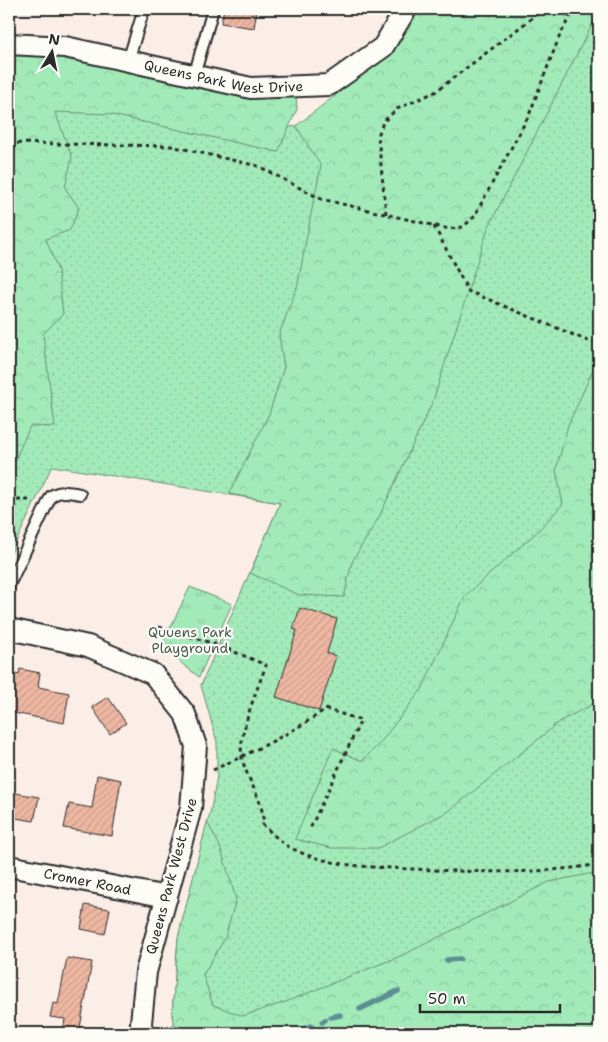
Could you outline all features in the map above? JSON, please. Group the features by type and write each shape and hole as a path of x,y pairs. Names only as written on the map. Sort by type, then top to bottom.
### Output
{"street":[{"name":"Queens Park West Drive","path":"9,44 65,47 251,88 329,85 383,47 406,9"},
{"name":"Queens Park West Drive","path":"9,629 88,646 153,674 185,714 196,746 195,779 191,808 146,972 141,1024 142,1033"},
{"name":"Cromer Road","path":"9,866 167,897"}],"lane":[{"path":"128,61 144,9"},
{"path":"194,76 213,9"},
{"path":"9,585 51,496 57,492 80,494"}],"path":[{"path":"386,214 378,136 383,122 397,109 435,92 536,15 538,9"},
{"path":"9,143 171,146 258,166 321,199 449,229 463,227 474,217 529,116 560,35 574,9"},
{"path":"434,225 468,291 593,343"},
{"path":"9,500 49,500"},
{"path":"159,627 218,645 266,665 244,729 242,757 261,806 264,816 263,824 289,847 318,858 350,866 473,872 572,869 599,864"},
{"path":"195,779 242,757 315,717 325,709 361,720 309,831"}],"green space":[{"path":"419,9 599,9 599,11 488,228 433,401 379,517 352,562 344,597 299,595 250,573 280,503 229,494 269,414 284,367 279,335 298,284 321,166 296,126 396,48"},
{"path":"599,9 599,1033 175,1033 172,1014 178,938 211,809 217,776 217,742 201,685 280,503 52,466 9,557 9,84 270,130 346,119"},
{"path":"9,53 62,55 296,94 297,109 278,152 108,114 55,112 72,157 65,188 79,208 70,230 46,239 58,270 63,314 43,334 55,427 30,426 9,474"},
{"path":"599,357 599,701 562,720 449,811 378,848 331,848 295,839 333,748 362,761 380,743 422,689 465,596 538,531 563,504 556,471 568,425"},
{"name":"Quuens Park Playground","path":"190,587 232,604 199,677 161,647"},
{"path":"207,822 220,846 236,899 225,938 203,975 213,1005 243,1016 288,1001 403,955 549,882 599,872 599,1033 175,1033 172,1014 178,938"}],"building":[{"path":"224,9 257,9 254,28 221,23"},
{"path":"300,608 337,619 327,653 336,656 319,711 276,697 297,630 293,629"},
{"path":"20,669 40,673 38,687 69,693 64,723 9,712 9,672 19,675"},
{"path":"108,697 126,723 110,734 92,707"},
{"path":"97,775 121,780 112,836 64,828 69,804 92,808"},
{"path":"15,793 39,797 34,821 10,817"},
{"path":"85,905 110,909 105,934 81,929"},
{"path":"67,958 92,962 79,1033 63,1033 65,1019 50,1017 53,1003 58,1004"}],"waterway":[{"path":"447,960 460,959"},
{"path":"360,1009 398,991"},
{"path":"331,1017 340,1015"},
{"path":"293,1033 311,1026"}]}
